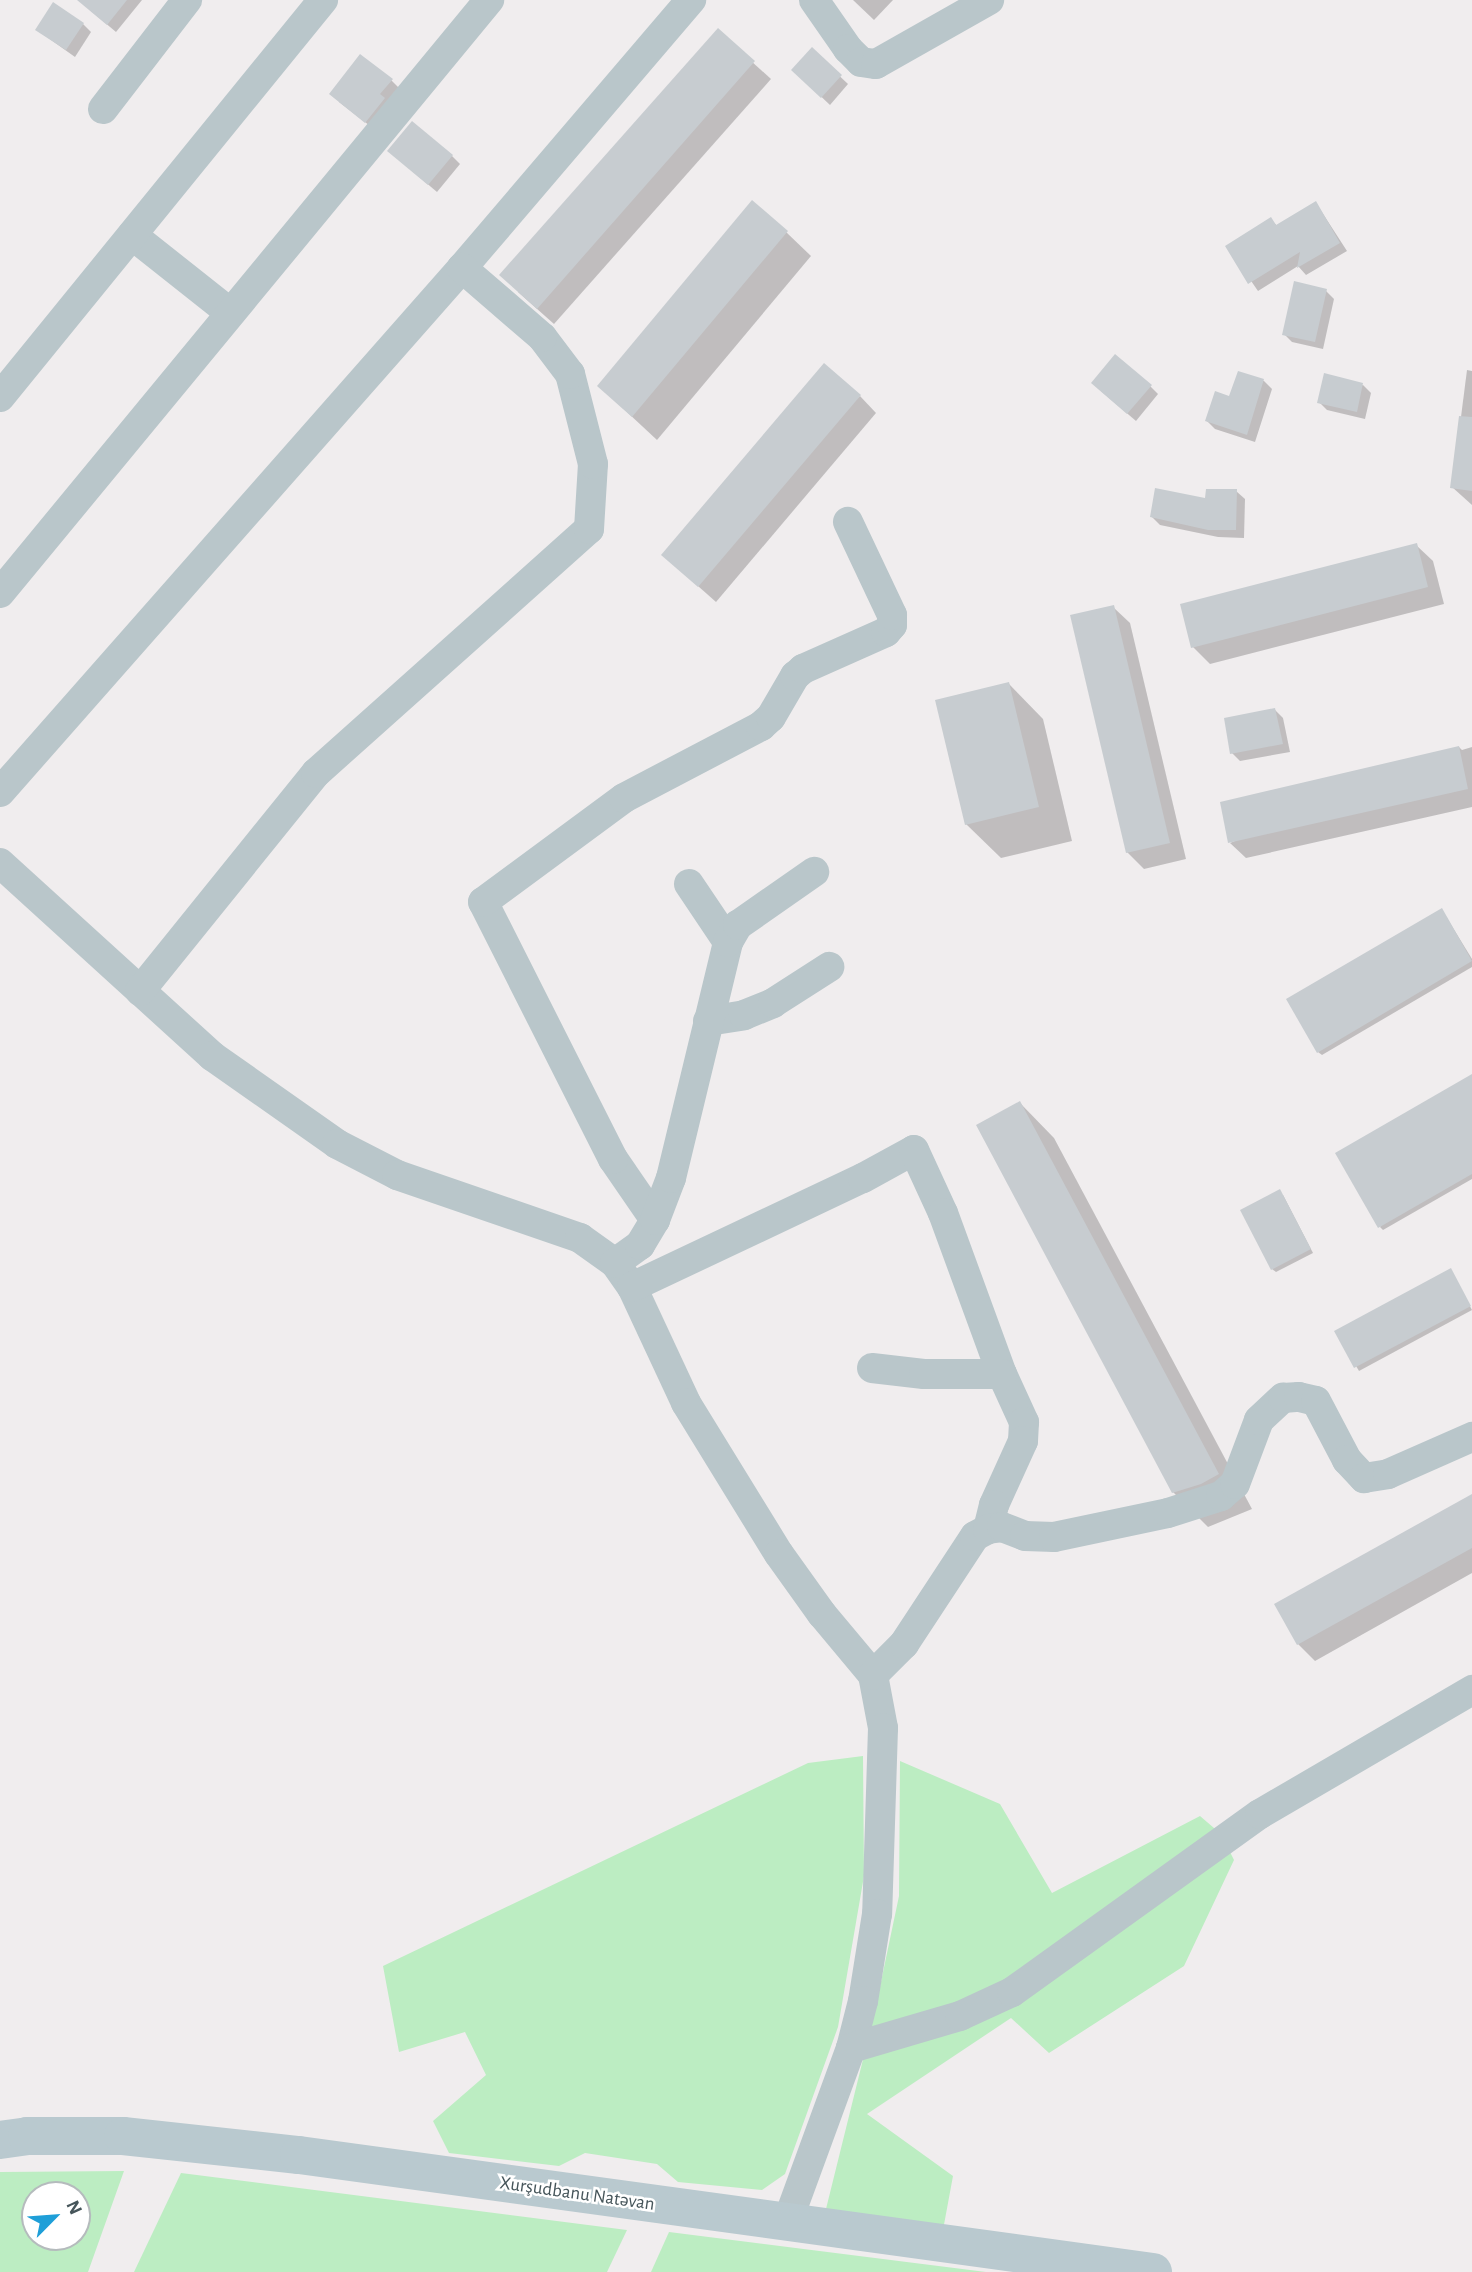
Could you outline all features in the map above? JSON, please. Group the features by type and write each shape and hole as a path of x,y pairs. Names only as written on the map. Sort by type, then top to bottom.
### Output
{"main road":[{"name":"Xurşudbanu Natəvan","path":"0,2140 27,2136 137,2137 299,2155 1153,2272"}],"street":[{"path":"103,109 187,0"},
{"path":"0,397 323,0"},
{"path":"0,593 489,0"},
{"path":"0,792 462,268 691,0"},
{"path":"814,0 848,49 862,62 876,64 989,0"},
{"path":"132,235 229,312"},
{"path":"140,991 316,773 589,529 593,464 570,374 542,337 462,268"},
{"path":"655,1220 613,1158 483,902 624,798 761,726 771,717 795,676 803,669 886,632 892,625 892,615 848,522"},
{"path":"0,863 212,1056 337,1144 397,1175 580,1238 623,1275 681,1395 779,1554 822,1614 873,1675 883,1728 880,1880 863,2001 851,2048 787,2222"},
{"path":"623,1275 655,1220 671,1178 728,942 738,925 814,872"},
{"path":"689,884 728,942"},
{"path":"708,1021 744,1015 773,1003 829,967"},
{"path":"623,1275 863,1178 914,1150 943,1213 1002,1374 1024,1422 1026,1433 994,1505 988,1529"},
{"path":"872,1368 925,1374 1002,1374"},
{"path":"873,1675 904,1643 975,1536 988,1529 1002,1527 1024,1536 1054,1537 1168,1513 1221,1496 1235,1484 1259,1420 1283,1398 1299,1397 1316,1401 1348,1460 1364,1478 1388,1474 1472,1437"},
{"path":"851,2048 960,2016 1012,1992 1260,1814 1472,1690"}],"green space":[{"path":"863,1756 864,1876 838,2027 785,2174 762,2190 678,2182 657,2164 585,2153 559,2166 449,2153 433,2121 486,2075 465,2032 399,2052 383,1966 808,1763"},
{"path":"900,1761 1000,1804 1052,1893 1200,1816 1221,1834 1234,1860 1184,1966 1049,2053 1011,2018 867,2114 953,2176 943,2230 825,2213 874,2015 899,1896"},
{"path":"124,2171 88,2272 0,2272 0,2172"},
{"path":"181,2173 627,2230 607,2272 134,2272"},
{"path":"669,2232 986,2272 651,2272"}],"building":[{"path":"77,0 127,0 107,25"},
{"path":"53,2 84,23 66,50 35,30"},
{"path":"718,28 755,61 537,309 499,275"},
{"path":"812,47 842,75 821,98 791,70"},
{"path":"360,54 393,79 380,94 385,98 365,123 329,94"},
{"path":"412,121 453,155 428,185 387,151"},
{"path":"752,200 788,231 632,417 597,386"},
{"path":"1316,201 1340,243 1297,268 1300,252 1248,284 1225,246 1271,217 1276,225"},
{"path":"1294,281 1327,289 1315,342 1282,335"},
{"path":"1115,354 1152,385 1127,414 1091,383"},
{"path":"824,363 861,395 698,587 661,555"},
{"path":"1238,371 1264,379 1247,435 1205,421 1215,391 1229,396"},
{"path":"1324,373 1363,383 1357,412 1317,403"},
{"path":"1459,416 1472,417 1472,491 1450,488"},
{"path":"1155,488 1205,498 1206,489 1237,489 1236,530 1208,530 1150,517"},
{"path":"1417,543 1428,587 1191,648 1180,604"},
{"path":"1114,605 1170,843 1126,853 1070,615"},
{"path":"1009,682 1039,807 965,825 935,700"},
{"path":"1275,708 1283,744 1230,754 1224,718"},
{"path":"1459,746 1468,789 1228,843 1220,802"},
{"path":"1442,908 1472,961 1317,1053 1286,999"},
{"path":"1472,1074 1472,1174 1378,1228 1335,1153"},
{"path":"1020,1101 1219,1474 1201,1484 1172,1493 976,1125"},
{"path":"1280,1189 1311,1249 1271,1270 1240,1210"},
{"path":"1451,1268 1471,1306 1354,1368 1334,1331"},
{"path":"1472,1494 1472,1548 1297,1645 1274,1604"}]}
